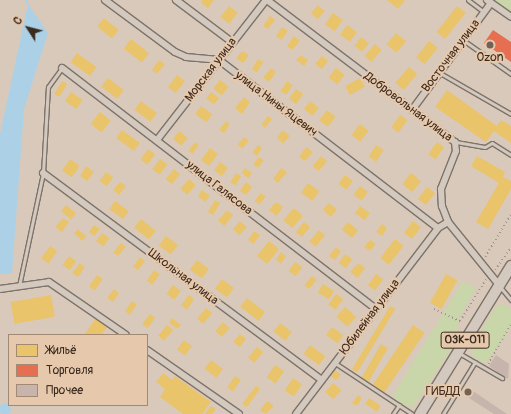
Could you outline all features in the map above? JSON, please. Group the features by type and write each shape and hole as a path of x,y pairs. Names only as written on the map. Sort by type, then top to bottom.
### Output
{"main road":[{"name":"03К-011","path":"420,414 511,266"}],"street":[{"path":"105,0 175,52 186,57 219,60"},
{"path":"176,0 232,42"},
{"name":"Морская улица","path":"157,140 232,42 267,0"},
{"name":"Добровольная улица","path":"267,0 456,142 456,151 441,189 448,222 499,286"},
{"path":"489,1 511,17"},
{"name":"Восточная улица","path":"412,110 484,12 489,1"},
{"name":"улица Нины Яцевич","path":"219,60 438,228"},
{"name":"улица Галясова","path":"62,68 376,310"},
{"name":"Школьная улица","path":"43,173 322,380"},
{"name":"Юбилейная улица","path":"296,414 438,228 448,222"},
{"path":"0,289 49,282 125,334"},
{"path":"148,351 239,414"}],"lane":[{"path":"468,0 484,12"},
{"path":"463,40 511,74"},
{"path":"19,286 43,173 48,87 62,68"},
{"path":"440,72 511,114"},
{"path":"456,142 486,147 492,143 511,155"},
{"path":"499,286 511,300"},
{"path":"458,352 502,378"},
{"path":"442,414 475,362"},
{"path":"335,363 412,414"},
{"path":"393,414 399,405"}],"path":[{"path":"481,263 511,214"},
{"path":"434,309 460,321 489,273 511,247"},
{"path":"486,368 511,324"}],"green space":[{"path":"492,0 511,0 511,13"},
{"path":"463,281 476,288 459,318 454,345 413,407 400,404 393,395"},
{"path":"504,304 511,310 511,327 488,361 482,362 472,356 471,348 496,306"}],"water":[{"path":"28,4 48,33 24,109 12,273 0,274 0,134"},
{"path":"3,403 7,403 8,406 11,407 11,411 7,415 3,415 -1,411 -1,407"}],"building: Жильё":[{"path":"202,0 214,0 208,8 201,3"},
{"path":"387,0 405,0 398,9"},
{"path":"318,5 325,11 318,19 311,13"},
{"path":"229,6 238,13 229,24 220,17"},
{"path":"457,6 466,13 445,39 437,32"},
{"path":"333,13 343,20 335,31 325,24"},
{"path":"270,16 275,20 268,29 263,26"},
{"path":"104,18 119,30 112,39 97,27"},
{"path":"347,25 357,32 350,42 340,35"},
{"path":"282,27 288,31 282,40 276,36"},
{"path":"396,33 406,41 397,53 387,45"},
{"path":"294,36 300,41 292,50 287,46"},
{"path":"361,37 369,43 362,52 354,46"},
{"path":"131,39 149,53 142,63 124,48"},
{"path":"429,41 438,48 425,64 416,58"},
{"path":"375,44 382,50 371,62 365,56"},
{"path":"242,51 249,55 243,63 236,58"},
{"path":"77,53 96,67 90,76 71,62"},
{"path":"301,55 308,60 304,66 296,60"},
{"path":"322,56 328,61 322,69 315,64"},
{"path":"258,59 263,62 257,72 252,69"},
{"path":"159,60 165,64 157,74 152,70"},
{"path":"409,67 417,74 404,90 395,83"},
{"path":"271,68 276,72 269,82 263,78"},
{"path":"336,68 345,75 337,84 329,77"},
{"path":"177,75 185,81 176,93 168,87"},
{"path":"108,78 124,90 117,99 101,87"},
{"path":"360,78 365,87 350,95 345,86"},
{"path":"220,80 229,87 222,95 213,89"},
{"path":"62,81 67,84 59,97 54,94"},
{"path":"287,81 293,85 286,95 280,91"},
{"path":"296,89 303,94 296,104 289,99"},
{"path":"447,90 497,126 501,120 511,126 511,143 494,131 486,142 435,107"},
{"path":"71,92 83,100 76,109 65,101"},
{"path":"211,92 219,98 214,104 206,98"},
{"path":"244,97 250,102 242,114 235,108"},
{"path":"141,101 157,113 150,122 134,110"},
{"path":"310,101 319,108 313,116 304,109"},
{"path":"201,106 212,114 206,122 195,114"},
{"path":"327,110 336,117 328,127 319,120"},
{"path":"100,112 111,121 101,132 91,124"},
{"path":"400,115 407,120 398,132 391,127"},
{"path":"268,116 272,119 265,128 261,125"},
{"path":"226,121 230,124 224,133 219,130"},
{"path":"360,124 369,131 360,142 351,135"},
{"path":"122,130 140,143 134,151 116,138"},
{"path":"283,130 290,136 283,143 276,138"},
{"path":"179,131 188,138 182,146 173,139"},
{"path":"244,137 249,141 242,149 238,145"},
{"path":"195,142 199,145 192,154 188,151"},
{"path":"437,142 444,147 435,159 428,154"},
{"path":"258,145 262,148 257,156 252,152"},
{"path":"376,145 384,150 376,162 369,157"},
{"path":"306,147 313,152 305,161 299,157"},
{"path":"210,148 218,154 209,166 201,160"},
{"path":"148,149 155,154 148,165 140,160"},
{"path":"321,156 327,161 319,171 313,166"},
{"path":"477,156 505,172 503,177 511,181 511,189 488,229 476,222 499,183 471,166"},
{"path":"259,157 264,161 258,168 253,164"},
{"path":"70,159 80,166 72,177 62,170"},
{"path":"160,159 167,164 160,175 152,170"},
{"path":"220,162 228,168 222,176 214,170"},
{"path":"86,166 94,172 87,181 80,176"},
{"path":"245,168 252,173 249,178 241,173"},
{"path":"281,168 287,172 278,183 273,179"},
{"path":"174,169 180,174 172,184 166,179"},
{"path":"106,172 113,177 107,186 100,181"},
{"path":"236,173 241,176 235,186 230,182"},
{"path":"411,173 421,181 412,192 402,184"},
{"path":"345,175 353,181 346,190 338,184"},
{"path":"189,179 196,185 187,195 180,189"},
{"path":"120,182 126,186 119,195 113,190"},
{"path":"246,182 252,187 246,195 240,191"},
{"path":"308,183 319,191 312,201 301,193"},
{"path":"360,186 368,192 361,201 353,195"},
{"path":"427,187 435,193 426,205 418,199"},
{"path":"202,190 210,196 205,202 198,196"},
{"path":"261,193 266,197 259,205 255,201"},
{"path":"215,200 220,203 213,215 208,212"},
{"path":"115,201 129,211 123,219 109,209"},
{"path":"276,202 283,207 277,216 269,210"},
{"path":"328,203 337,209 331,217 323,210"},
{"path":"66,205 76,213 71,219 61,211"},
{"path":"360,206 370,213 365,220 355,213"},
{"path":"294,208 303,216 292,228 283,220"},
{"path":"227,210 233,215 224,226 218,221"},
{"path":"63,218 69,222 62,232 55,227"},
{"path":"141,219 156,231 149,240 134,228"},
{"path":"240,221 247,227 240,235 233,229"},
{"path":"413,221 421,227 412,239 404,233"},
{"path":"304,222 310,227 302,237 296,232"},
{"path":"348,222 358,230 352,238 342,230"},
{"path":"382,224 387,228 382,236 376,232"},
{"path":"94,225 100,229 94,236 89,232"},
{"path":"78,229 86,236 82,241 74,234"},
{"path":"319,230 325,235 315,247 309,241"},
{"path":"254,231 260,235 254,244 248,240"},
{"path":"102,233 109,238 103,246 96,241"},
{"path":"166,236 178,245 171,255 159,246"},
{"path":"395,239 404,246 389,265 380,258"},
{"path":"370,240 376,244 370,251 364,247"},
{"path":"269,241 279,249 267,264 257,256"},
{"path":"121,243 126,247 118,256 113,252"},
{"path":"50,246 57,251 48,263 41,258"},
{"path":"336,247 341,251 335,260 329,256"},
{"path":"281,252 286,256 281,264 276,260"},
{"path":"345,254 352,259 346,268 339,263"},
{"path":"69,256 76,261 70,270 63,265"},
{"path":"140,257 145,261 138,270 133,267"},
{"path":"197,260 209,269 202,279 190,270"},
{"path":"295,262 302,267 296,276 289,271"},
{"path":"80,263 85,267 78,277 72,273"},
{"path":"358,263 365,268 358,278 350,272"},
{"path":"154,270 160,274 153,285 147,281"},
{"path":"376,274 383,279 375,291 368,285"},
{"path":"446,274 457,280 441,309 430,303"},
{"path":"97,275 103,279 95,291 89,287"},
{"path":"312,276 317,280 309,289 304,285"},
{"path":"222,279 234,288 227,298 215,289"},
{"path":"323,284 334,291 329,299 318,292"},
{"path":"173,285 181,291 174,300 166,294"},
{"path":"114,289 119,293 113,302 107,298"},
{"path":"336,294 343,299 336,310 328,305"},
{"path":"51,295 55,317 14,324 11,302"},
{"path":"189,295 194,299 187,310 181,305"},
{"path":"247,298 265,312 258,321 240,307"},
{"path":"132,301 137,304 130,315 125,311"},
{"path":"390,306 395,309 357,373 352,369"},
{"path":"345,307 356,317 347,327 336,317"},
{"path":"206,308 212,313 203,324 197,319"},
{"path":"150,314 155,318 148,328 142,324"},
{"path":"96,318 108,326 102,334 85,334"},
{"path":"172,318 181,325 178,329 169,323"},
{"path":"223,322 230,328 222,337 215,331"},
{"path":"280,323 292,332 285,341 273,332"},
{"path":"167,325 173,330 164,341 158,336"},
{"path":"413,325 425,333 384,393 373,385"},
{"path":"332,327 343,335 337,343 326,335"},
{"path":"240,334 246,339 240,347 233,342"},
{"path":"184,340 192,346 185,356 177,350"},
{"path":"381,344 388,348 368,382 362,378"},
{"path":"310,345 325,356 319,365 304,354"},
{"path":"257,347 263,352 254,363 248,358"},
{"path":"211,360 223,369 216,378 204,369"},
{"path":"275,365 284,371 276,384 267,377"},
{"path":"335,370 341,375 336,380 331,376"},
{"path":"163,373 172,380 175,376 211,402 202,414 183,414 160,397 165,389 156,382"},
{"path":"235,376 241,380 233,392 227,388"},
{"path":"293,378 302,384 294,397 285,390"},
{"path":"333,383 341,390 333,399 325,392"},
{"path":"256,386 260,389 247,407 242,404"},
{"path":"358,395 362,398 357,406 352,403"},
{"path":"369,398 381,406 377,412 365,404"},
{"path":"267,401 274,406 265,414 260,410"},
{"path":"211,406 216,409 212,414 205,414"}],"building: Торговля":[{"path":"493,30 511,42 511,62 484,43"}],"building: Прочее":[{"path":"496,355 509,364 508,379 489,366"},
{"path":"470,389 507,414 494,414 466,396"}],"waterway":[{"path":"26,0 28,4"}],"place":[{"name":"Ozon","path":"490,45"},
{"name":"ГИБДД","path":"468,392"}]}
